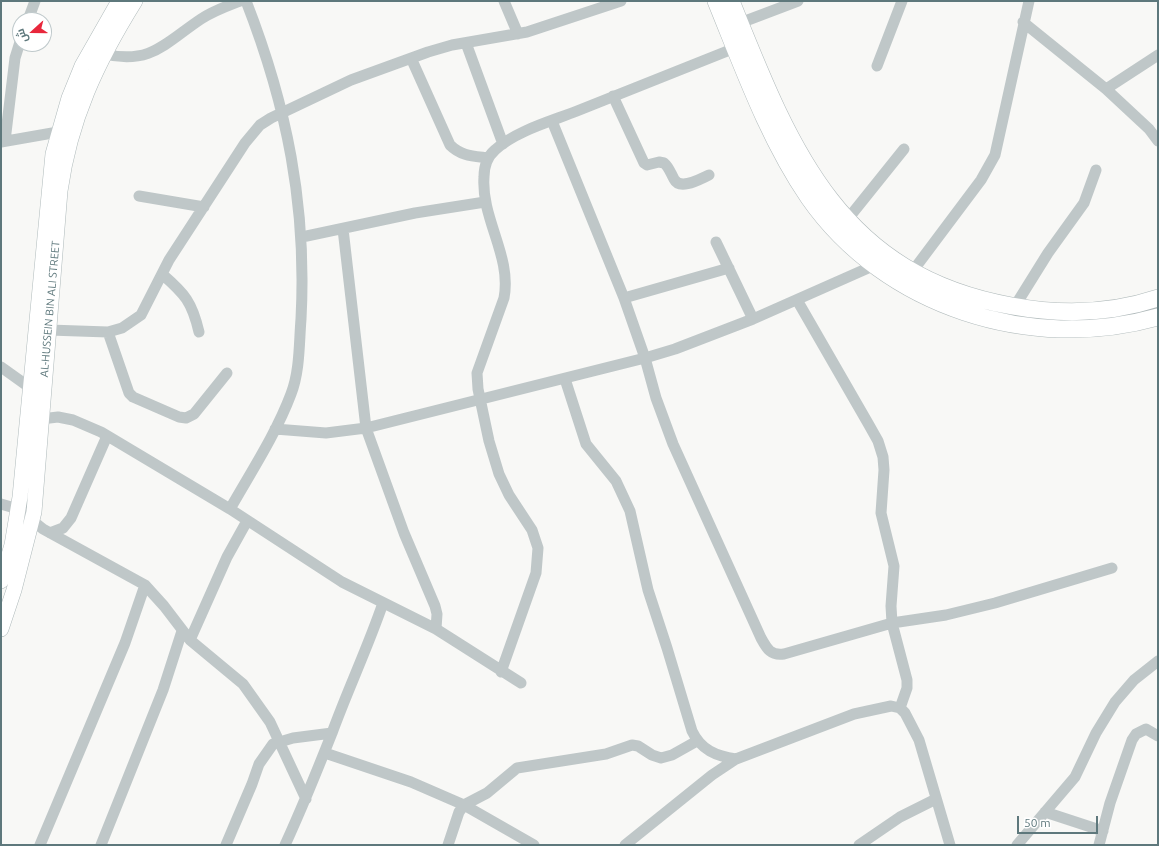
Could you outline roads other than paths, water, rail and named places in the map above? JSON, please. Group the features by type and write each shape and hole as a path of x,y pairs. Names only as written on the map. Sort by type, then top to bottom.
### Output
{"main road":[{"path":"716,1 735,48 783,122 807,168 823,192 847,220 878,248 912,272 951,290 973,298 1015,306 1061,312 1097,311 1127,307 1158,298"},
{"path":"732,1 759,85 785,157 810,199 854,248 875,265 906,286 937,303 977,317 1017,325 1069,329 1096,329 1120,326 1158,317"}],"street":[{"path":"31,12 35,1"},
{"name":"AL-HUSSEIN BIN ALI STREET","path":"1,581 12,545 18,509 49,176 58,132 82,66 120,1"},
{"name":"AL-HUSSEIN BIN ALI STREET","path":"1,629 14,590 32,520 60,190 64,162 77,114 104,54 135,1"},
{"path":"104,54 129,58 143,56 168,43 206,16 240,1"},
{"path":"230,509 275,429 292,393 296,370 302,294 302,237 295,172 283,112 268,61 246,1"},
{"path":"504,1 518,34"},
{"path":"49,330 108,332 122,328 142,315 162,274 250,137 260,125 283,112 343,83 411,58 466,43 518,34 621,1"},
{"path":"740,23 798,1"},
{"path":"877,66 902,1"},
{"path":"912,272 981,180 995,155 1023,22 1029,1"},
{"path":"1023,22 1154,128 1158,141"},
{"path":"466,43 503,144"},
{"path":"502,672 536,573 538,548 536,538 509,495 499,474 489,441 480,400 478,373 504,298 506,286 502,257 485,202 484,177 488,158 494,150 503,144 552,121 735,48"},
{"path":"17,52 14,65 3,142 58,132"},
{"path":"1106,89 1158,55"},
{"path":"411,58 450,145 456,151 465,155 488,158"},
{"path":"613,96 644,163 647,165 659,162 664,163 676,183 680,184 690,183 709,175"},
{"path":"552,121 624,298 645,358 656,398 673,444 767,649 772,654 784,654 892,623 946,614 995,603 1112,568"},
{"path":"847,220 904,149"},
{"path":"1015,306 1048,253 1084,202 1096,170"},
{"path":"139,196 204,207"},
{"path":"302,237 415,213 485,202"},
{"path":"343,229 366,428 404,533 435,606 437,614 436,629"},
{"path":"716,242 753,319"},
{"path":"275,429 326,433 366,428 645,358 675,349 753,319 875,265"},
{"path":"624,298 729,268"},
{"path":"162,274 185,295 191,305 200,332"},
{"path":"797,300 869,424 878,441 883,457 884,470 881,513 894,566 891,606 892,623 907,680 907,688 900,708"},
{"path":"108,332 129,393 133,398 178,417 186,418 194,414 227,373"},
{"path":"1,367 29,387"},
{"path":"564,378 586,444 616,482 630,511 648,590 670,655 692,731 697,741 712,752 723,757 736,759"},
{"path":"41,419 58,417 73,420 107,436 230,509 342,582 436,629 521,683"},
{"path":"50,533 63,528 71,518 107,436"},
{"path":"1,504 18,509 50,533 145,585 164,606 190,640 244,684 270,722 306,799"},
{"path":"190,640 227,557 247,521"},
{"path":"40,845 122,650 145,585"},
{"path":"285,845 325,753 371,638 383,603"},
{"path":"101,845 163,690 182,631"},
{"path":"1017,845 1075,777 1096,733 1115,702 1134,680 1158,661"},
{"path":"624,845 712,775 736,759 854,714 880,707 891,706 900,708 912,723 919,740 950,845"},
{"path":"1099,845 1116,785 1136,734 1146,729 1158,736"},
{"path":"226,845 252,784 258,764 273,744 280,741 332,733"},
{"path":"448,845 459,812 464,805 488,793 517,768 525,765 606,754 632,745 638,746 660,758 672,755 697,741"},
{"path":"325,753 411,782 464,805 534,845"},
{"path":"859,845 900,817 936,799"},
{"path":"1045,812 1103,831"}]}
